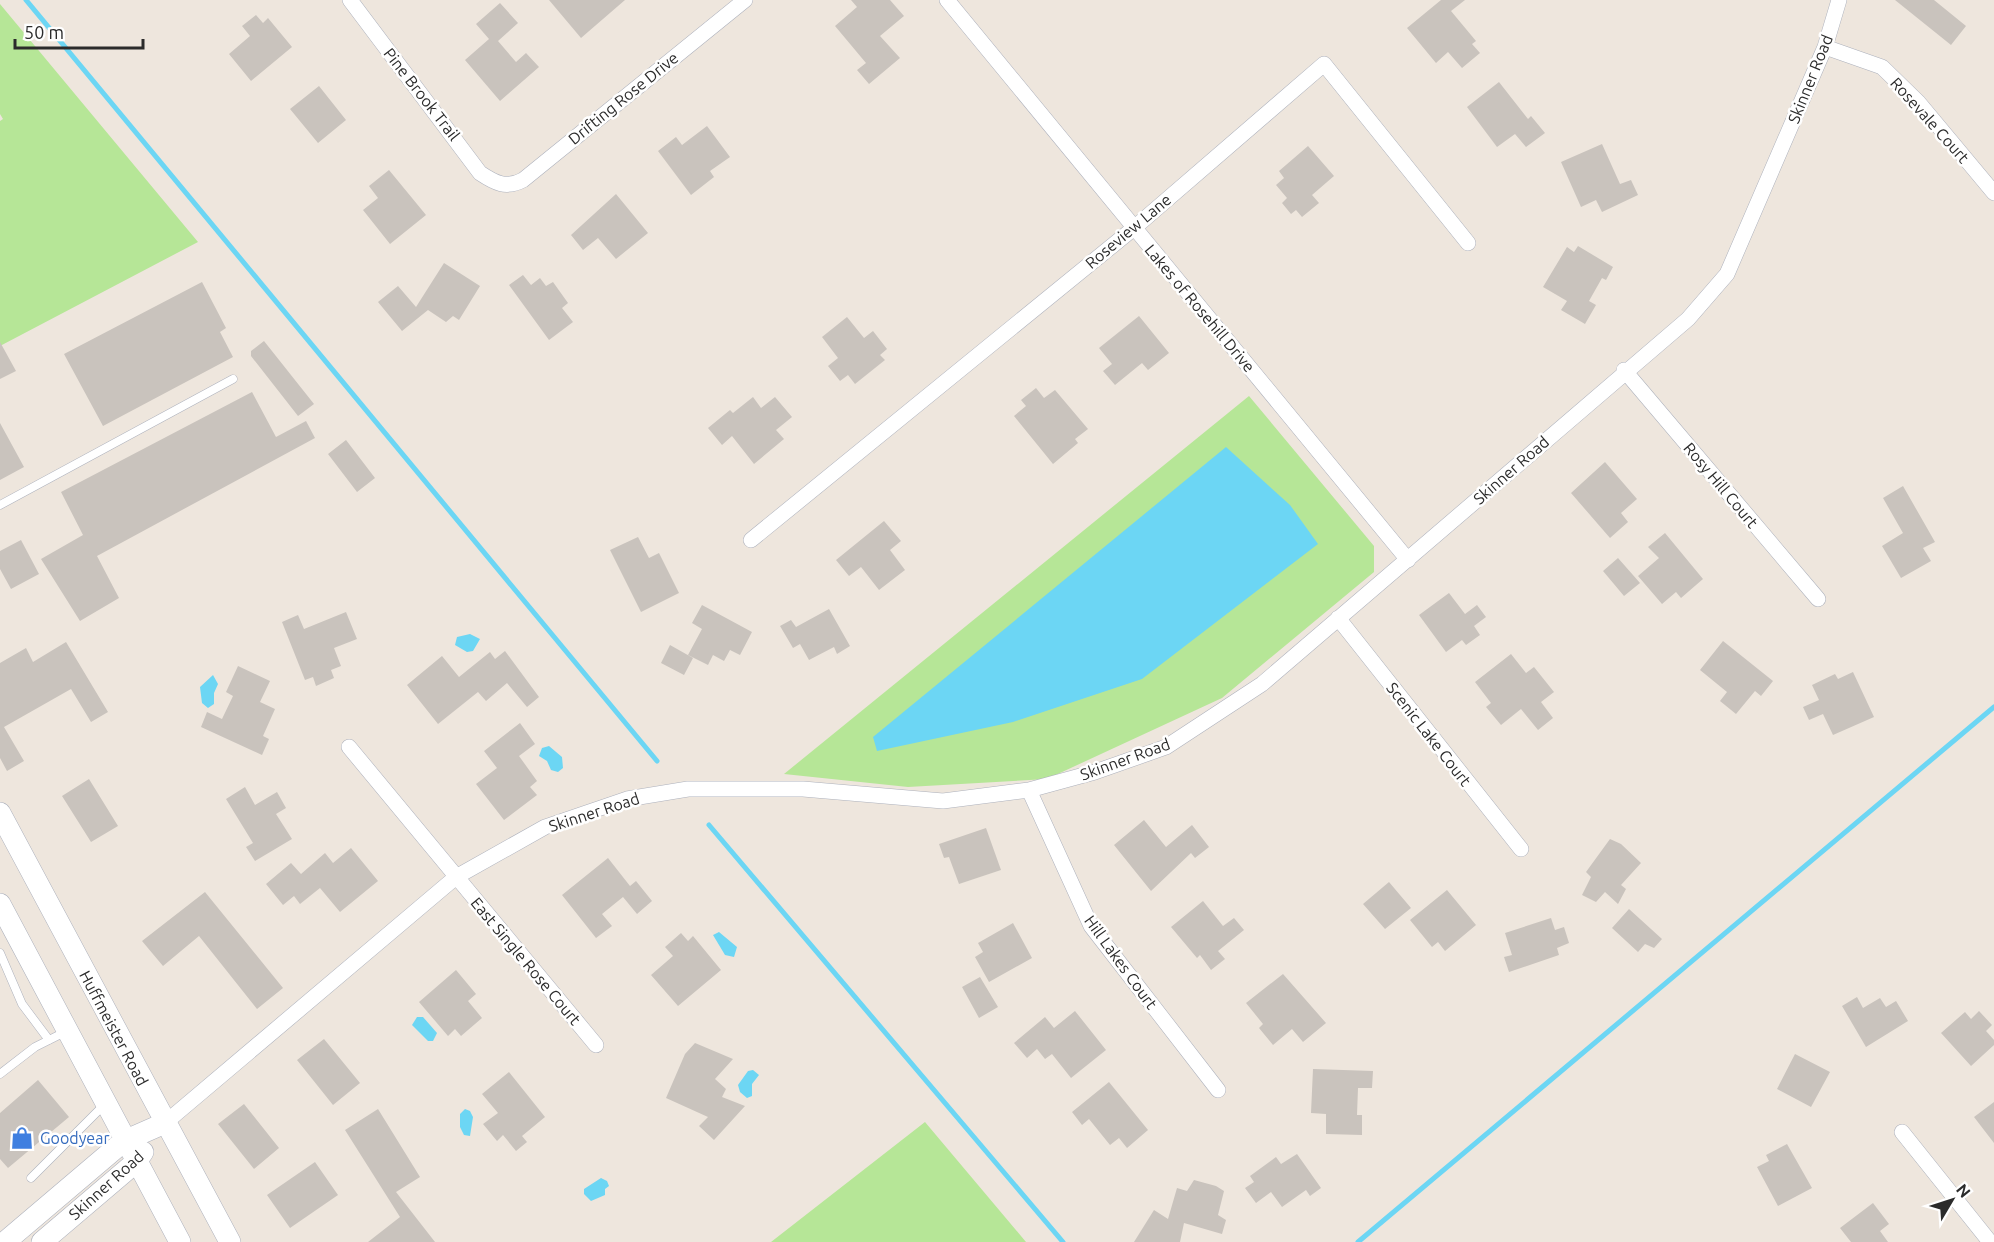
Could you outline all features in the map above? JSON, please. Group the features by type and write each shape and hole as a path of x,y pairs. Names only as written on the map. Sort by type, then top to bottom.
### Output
{"main road":[{"name":"Huffmeister Road","path":"0,813 230,1242"},
{"path":"0,904 58,1036 105,1104 180,1242"},
{"name":"Skinner Road","path":"5,1242 124,1141 165,1123"},
{"name":"Skinner Road","path":"42,1242 136,1162 165,1123"}],"street":[{"name":"Pine Brook Trail","path":"350,0 480,173 497,184"},
{"name":"Drifting Rose Drive","path":"497,184 512,185 523,180 745,0"},
{"name":"Lakes of Rosehill Drive","path":"947,0 1408,560"},
{"name":"Skinner Road","path":"165,1123 456,877 545,827 627,799 688,789 803,789 943,801 1029,790 1095,772 1166,747 1262,684 1408,560 1624,370 1688,319 1727,274 1825,47 1839,0"},
{"name":"Rosevale Court","path":"1825,47 1882,67 1919,103 1994,193"},
{"name":"Roseview Lane","path":"752,540 1134,228 1324,64 1468,243"},
{"name":"Rosy Hill Court","path":"1624,370 1818,599"},
{"name":"Scenic Lake Court","path":"1338,618 1521,849"},
{"name":"East Single Rose Court","path":"349,747 596,1045"},
{"name":"Hill Lakes Court","path":"1029,790 1091,926 1218,1090"},
{"path":"1902,1132 1990,1242"}],"lane":[{"path":"0,505 233,379"},
{"path":"0,953 22,1004 58,1036 35,1047 0,1074"},
{"path":"31,1178 105,1104"}],"green space":[{"path":"0,4 198,242 0,346 0,121 3,119 0,114"},
{"path":"1249,396 1374,546 1374,572 1222,698 1047,779 908,787 784,774"},
{"path":"925,1122 1026,1242 771,1242"}],"water":[{"path":"1226,447 1290,505 1318,544 1142,679 1013,722 877,751 873,737"},
{"path":"470,634 480,639 473,651 467,652 455,645 457,637"},
{"path":"213,675 218,684 214,693 214,704 208,708 202,703 200,687"},
{"path":"549,746 562,757 563,768 558,772 551,770 547,761 539,756 542,748"},
{"path":"719,932 737,947 734,957 725,955 713,935"},
{"path":"417,1017 423,1017 437,1033 433,1041 428,1041 412,1025"},
{"path":"753,1070 759,1075 752,1084 752,1096 747,1098 740,1092 738,1085 748,1071"},
{"path":"465,1109 470,1111 473,1117 470,1136 464,1135 460,1127 460,1114"},
{"path":"601,1178 607,1181 609,1186 605,1189 605,1195 591,1201 584,1194 584,1189"}],"building":[{"path":"549,0 625,0 581,38"},
{"path":"851,0 890,0 904,16 880,36 900,58 869,84 857,70 866,63 835,26 857,7"},
{"path":"1441,0 1465,0 1451,11 1476,41 1472,44 1480,53 1462,68 1448,52 1436,63 1407,28"},
{"path":"1895,0 1934,0 1966,26 1951,45"},
{"path":"500,3 518,23 498,41 516,62 526,53 539,67 500,101 465,60 489,39 476,24"},
{"path":"256,15 263,23 268,18 292,47 251,81 229,54 250,36 242,26"},
{"path":"1499,82 1528,119 1531,116 1545,133 1526,147 1515,134 1497,147 1467,107"},
{"path":"319,86 346,120 318,143 290,109"},
{"path":"707,126 730,157 710,171 714,177 691,195 658,151 676,137 682,145"},
{"path":"1602,144 1620,184 1631,180 1638,195 1602,212 1596,200 1581,207 1561,162"},
{"path":"1308,146 1334,176 1312,195 1319,203 1302,217 1296,210 1291,214 1282,203 1287,198 1276,185 1284,178 1279,171"},
{"path":"389,170 426,215 390,244 363,210 378,198 369,186"},
{"path":"616,194 648,233 616,259 598,238 583,250 571,235"},
{"path":"1578,246 1613,267 1606,280 1602,278 1589,301 1596,305 1585,324 1561,310 1567,301 1543,287 1567,247 1574,252"},
{"path":"444,263 480,286 459,320 453,316 446,322 428,310 402,331 378,302 398,286 416,307"},
{"path":"523,275 531,285 540,278 546,286 553,282 568,303 562,308 573,322 549,340 509,285"},
{"path":"202,282 226,328 220,332 233,357 103,426 64,354"},
{"path":"1139,316 1169,353 1148,370 1142,363 1115,385 1103,371 1112,364 1099,348"},
{"path":"847,317 864,338 873,331 887,349 880,355 885,360 855,384 848,375 840,381 828,366 838,358 822,337"},
{"path":"264,341 314,404 298,416 251,356 251,351"},
{"path":"0,342 16,371 0,379"},
{"path":"1036,388 1044,398 1055,390 1088,429 1075,439 1078,443 1053,464 1014,416 1026,406 1021,400"},
{"path":"252,392 276,437 306,421 315,438 97,556 119,598 80,621 41,559 83,535 61,492"},
{"path":"753,397 761,408 775,397 792,417 776,430 784,439 754,464 732,436 722,445 708,428 730,410 733,413"},
{"path":"0,423 24,467 0,480"},
{"path":"346,440 375,478 357,492 328,454"},
{"path":"1605,462 1637,499 1621,513 1628,522 1610,538 1571,493"},
{"path":"1903,486 1935,542 1923,548 1931,561 1901,578 1882,546 1903,533 1883,498"},
{"path":"884,521 901,541 890,550 905,570 879,590 861,567 849,576 836,560"},
{"path":"1665,533 1703,579 1681,598 1676,592 1662,604 1638,576 1659,558 1648,547"},
{"path":"638,537 649,558 659,553 679,593 641,612 610,550"},
{"path":"21,540 39,574 11,589 0,569 0,551"},
{"path":"1618,558 1640,583 1624,596 1603,571"},
{"path":"1449,593 1465,614 1477,605 1486,617 1474,626 1480,635 1466,645 1462,640 1446,652 1419,615"},
{"path":"702,605 752,632 740,655 730,650 724,661 713,655 708,665 688,655 702,629 692,623"},
{"path":"829,609 850,646 837,654 834,647 809,660 800,644 793,648 780,626 791,620 796,627"},
{"path":"346,612 357,639 334,648 341,666 331,670 334,678 316,686 313,677 305,680 282,622 298,615 304,629"},
{"path":"1723,641 1773,681 1761,696 1755,691 1736,714 1720,701 1727,692 1700,670"},
{"path":"66,642 108,712 91,722 71,689 4,727 24,761 7,771 0,758 0,663 26,648 33,662"},
{"path":"670,645 693,658 684,675 661,663"},
{"path":"505,651 539,697 527,707 507,683 486,701 478,692 438,724 407,685 442,656 459,677 490,652 495,659"},
{"path":"1511,654 1526,673 1534,667 1554,692 1541,702 1553,718 1538,730 1521,709 1501,725 1486,707 1491,703 1475,682"},
{"path":"238,666 270,681 260,702 275,709 263,736 269,739 262,755 201,727 207,712 222,719 233,696 226,692"},
{"path":"1853,672 1874,717 1833,735 1823,714 1809,720 1803,707 1819,700 1812,685 1835,674 1838,679"},
{"path":"520,723 535,744 519,756 537,781 530,787 537,795 504,820 476,784 497,768 484,751"},
{"path":"89,779 118,826 91,842 62,796"},
{"path":"245,787 255,805 277,792 286,808 276,814 292,839 255,861 246,847 253,843 226,799"},
{"path":"1144,820 1166,847 1192,825 1209,847 1195,858 1191,853 1151,891 1114,845"},
{"path":"986,828 1001,870 959,884 949,857 944,858 939,844"},
{"path":"1610,839 1621,844 1641,863 1621,885 1626,889 1618,904 1605,892 1596,902 1582,895 1591,877 1586,872"},
{"path":"351,848 378,881 340,912 320,888 300,904 294,896 283,905 266,884 291,863 301,874 325,853 333,863"},
{"path":"608,858 630,886 636,881 652,901 637,914 623,897 602,914 612,926 596,938 562,895"},
{"path":"1389,882 1411,908 1385,929 1363,904"},
{"path":"1447,890 1476,925 1445,951 1438,942 1432,947 1410,920"},
{"path":"205,892 283,988 257,1009 199,936 163,966 142,941"},
{"path":"1203,901 1223,926 1234,918 1244,930 1218,951 1225,959 1211,970 1200,955 1197,958 1171,927"},
{"path":"1629,909 1662,939 1654,948 1645,944 1638,952 1612,928"},
{"path":"1551,918 1555,930 1564,927 1569,943 1557,948 1559,955 1509,972 1504,957 1512,955 1505,933"},
{"path":"1013,923 1032,958 989,982 975,957 983,952 978,943"},
{"path":"681,933 688,941 693,936 721,970 678,1006 651,975 673,956 665,947"},
{"path":"456,970 476,994 468,1001 482,1018 461,1036 455,1029 448,1036 419,1002"},
{"path":"1283,974 1326,1023 1303,1042 1292,1029 1273,1045 1259,1028 1263,1024 1246,1003"},
{"path":"980,977 998,1007 979,1018 962,987"},
{"path":"1857,997 1863,1008 1880,998 1886,1007 1896,1001 1908,1021 1866,1047 1842,1006"},
{"path":"1075,1011 1106,1050 1071,1078 1052,1054 1045,1059 1037,1049 1027,1058 1014,1043 1045,1017 1054,1028"},
{"path":"1979,1011 1992,1025 1986,1031 1994,1040 1994,1045 1971,1066 1941,1033 1965,1012 1971,1019"},
{"path":"324,1039 360,1083 333,1105 297,1060"},
{"path":"695,1043 733,1059 715,1079 726,1089 722,1097 745,1106 714,1140 699,1126 708,1117 666,1098 685,1054"},
{"path":"1795,1054 1830,1072 1811,1107 1777,1089"},
{"path":"1313,1069 1373,1071 1372,1088 1358,1088 1357,1115 1362,1115 1362,1135 1326,1134 1326,1114 1311,1113"},
{"path":"509,1072 545,1117 522,1136 527,1142 516,1151 503,1135 497,1141 483,1124 498,1113 482,1094"},
{"name":"Goodyear","path":"38,1080 69,1117 8,1168 0,1159 0,1113"},
{"path":"1109,1082 1148,1130 1127,1148 1119,1138 1110,1145 1089,1119 1082,1125 1072,1112"},
{"path":"1994,1102 1994,1143 1974,1117"},
{"path":"244,1104 279,1148 254,1169 218,1124"},
{"path":"378,1109 420,1177 396,1192 435,1242 368,1242 400,1217 345,1130"},
{"path":"1787,1144 1812,1188 1778,1206 1757,1167 1769,1161 1766,1155"},
{"path":"1297,1154 1321,1188 1310,1196 1306,1190 1282,1207 1271,1192 1256,1203 1245,1188 1254,1182 1250,1176 1276,1157 1281,1164"},
{"path":"315,1162 338,1195 290,1228 267,1195"},
{"path":"1194,1180 1216,1186 1224,1191 1218,1215 1226,1220 1222,1234 1184,1223 1180,1242 1134,1242 1154,1210 1168,1219 1177,1188 1187,1191"},
{"path":"1873,1203 1889,1224 1880,1231 1888,1242 1851,1242 1840,1228"}],"waterway":[{"path":"26,0 657,761"},
{"path":"1358,1242 1994,707"},
{"path":"709,825 1063,1242"}],"place":[{"name":"Goodyear","path":"22,1138"}]}
